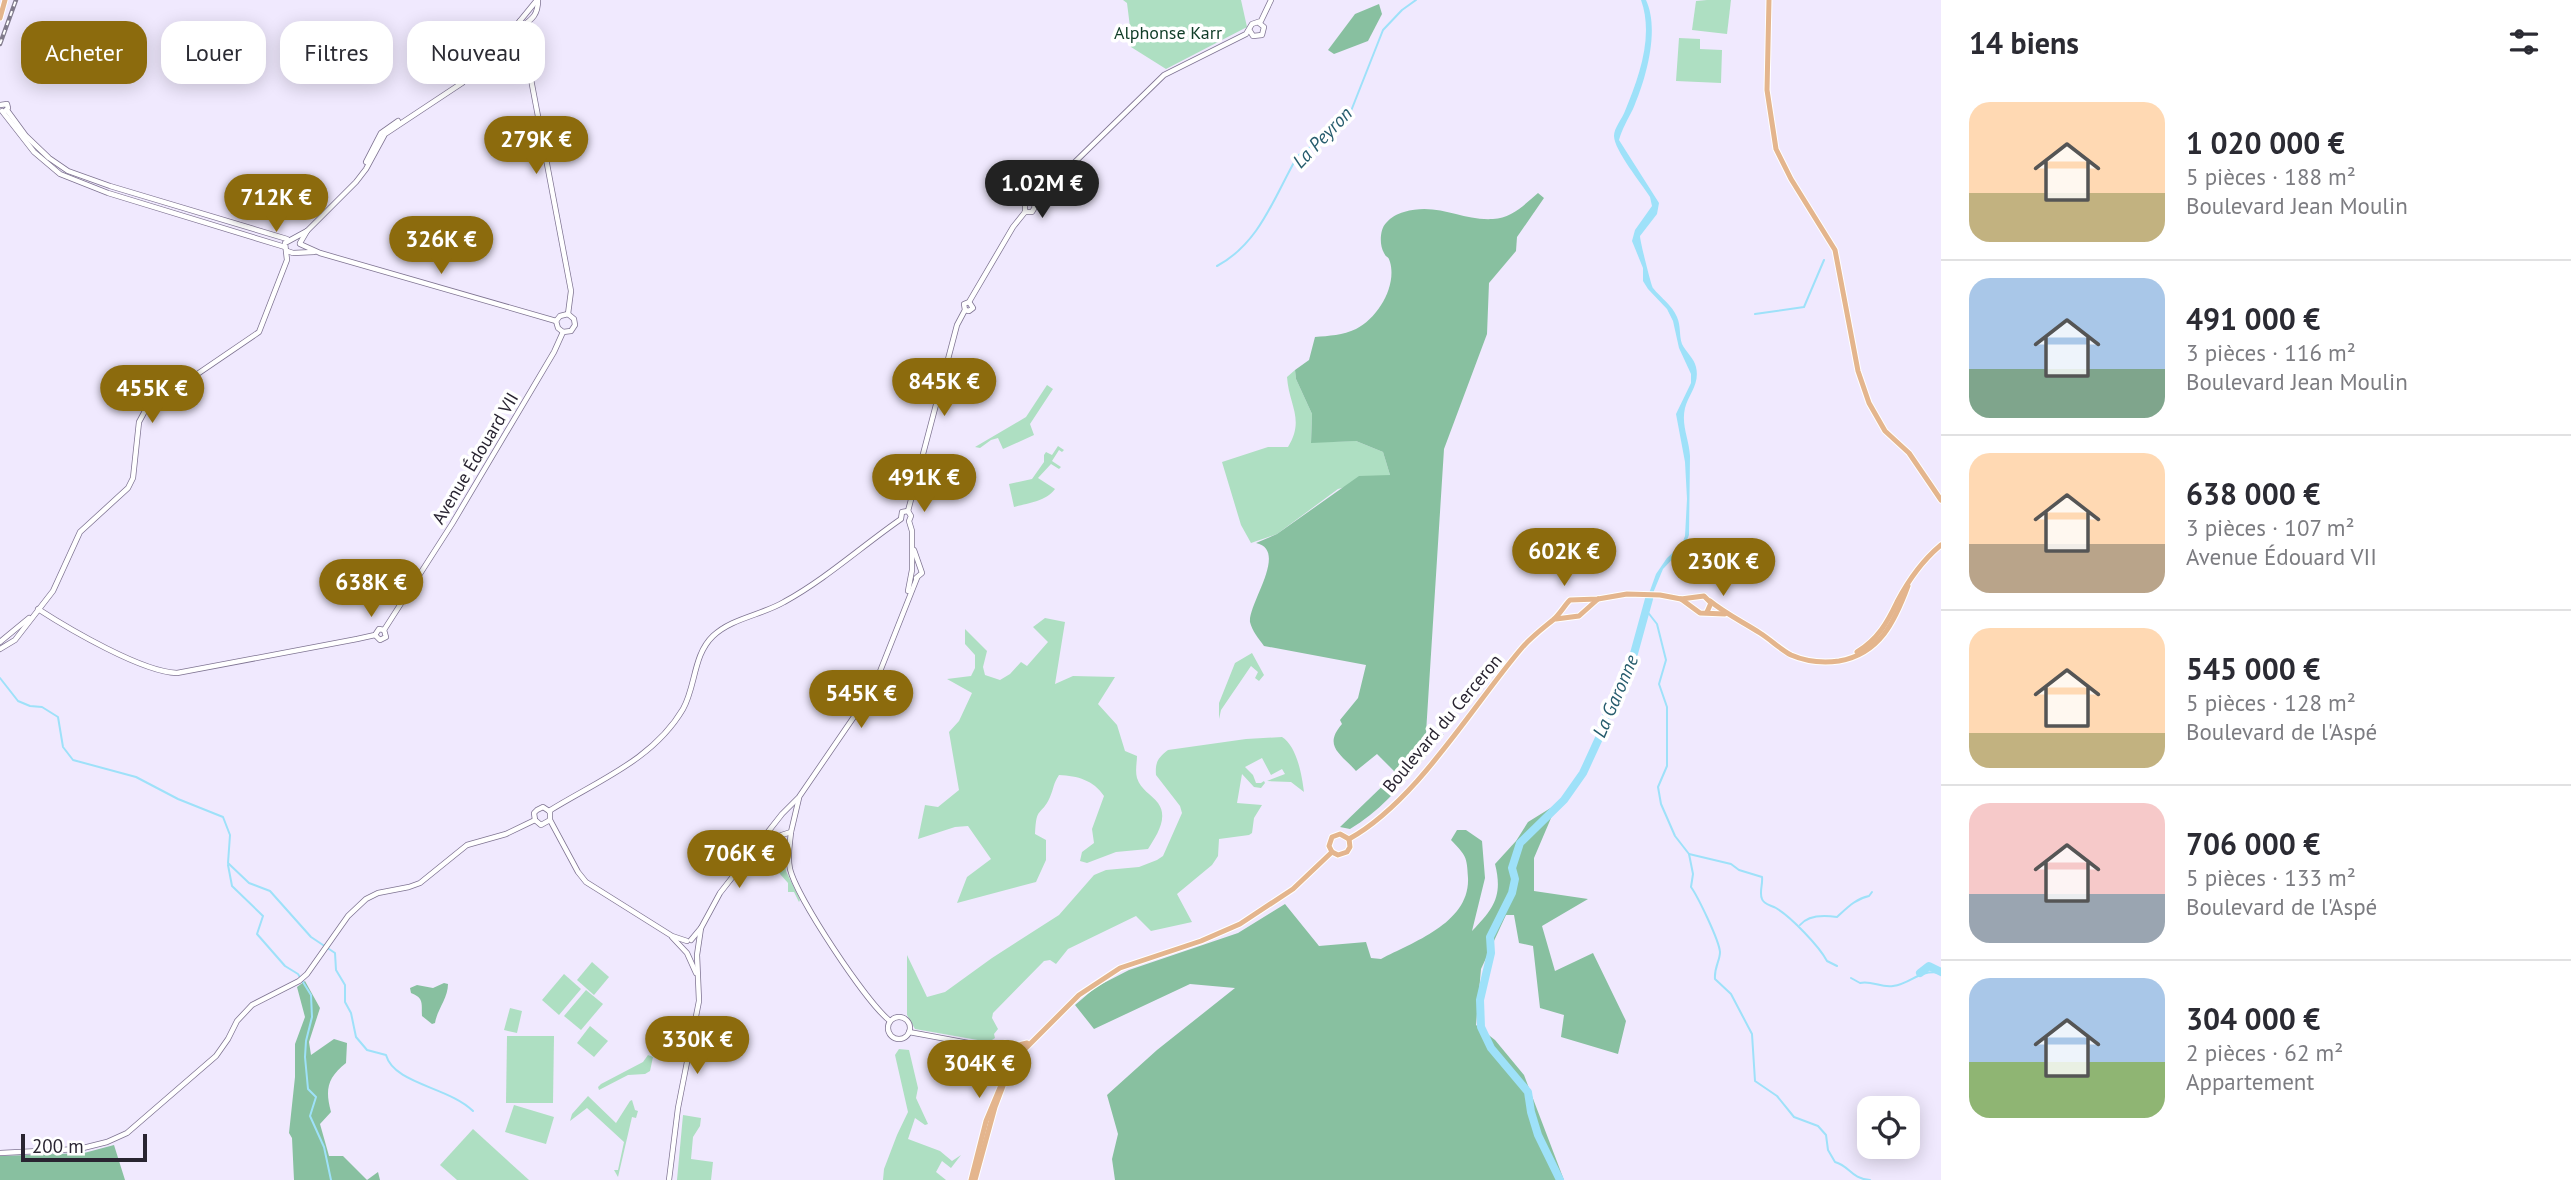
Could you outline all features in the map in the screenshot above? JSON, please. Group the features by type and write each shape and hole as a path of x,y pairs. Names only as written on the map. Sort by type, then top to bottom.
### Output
{"main road":[{"path":"0,18 5,0"},
{"path":"1769,0 1767,90 1776,149 1791,179 1835,250 1858,371 1869,403 1885,430 1909,453 1941,500"},
{"path":"1598,599 1576,617 1569,616 1565,607 1570,600 1643,594 1681,599 1704,596 1726,614 1793,656 1820,662 1842,660 1866,651 1881,639 1892,624 1919,567 1941,545"},
{"path":"1695,609 1694,604 1698,597"},
{"path":"1681,599 1700,613 1726,614"},
{"path":"1578,600 1583,610"},
{"path":"1707,612 1711,606 1710,601"},
{"name":"Boulevard du Cerceron","path":"1349,839 1378,818 1410,786 1453,737 1521,649 1565,607"},
{"name":"Boulevard du Cerceron","path":"1553,620 1569,616"},
{"path":"1340,834 1349,839 1350,847 1346,852 1338,855 1332,852 1329,846 1332,837 1340,834"},
{"path":"1005,1064 1014,1059 1079,995 1109,974 1240,924 1293,889 1332,852"},
{"path":"1005,1064 999,1061 996,1055 999,1045 1008,1043 1014,1046 1030,1041"},
{"path":"973,1180 995,1107 1014,1059 1014,1046"},
{"path":"973,1180 986,1121 1004,1078 1005,1064"}],"street":[{"path":"529,21 538,12 537,0"},
{"path":"1259,23 1271,0"},
{"path":"1033,203 1164,75 1250,31 1252,24 1259,23 1264,27 1262,35 1253,36 1250,31"},
{"path":"298,242 361,176 383,136 459,84"},
{"path":"533,84 571,291 568,314"},
{"path":"2,107 40,149 56,164 73,174 298,242 318,253 556,321"},
{"path":"2,107 34,152 60,174 108,193 294,253 318,253"},
{"path":"685,952 717,897 799,797 878,681 906,602 917,578 922,575 913,546 909,521 911,516 908,511 957,325 965,310 964,304 969,302 1008,234 1025,212 1025,203 1033,203"},
{"path":"1025,212 1032,212 1035,207 1033,203"},
{"path":"0,649 15,640 56,585 80,532 119,497 133,478 142,415 152,404 259,332 286,260 288,239"},
{"path":"286,260 300,249 298,242"},
{"path":"556,321 560,316 568,314"},
{"path":"556,321 563,332 570,331 575,325 574,319 568,314"},
{"name":"Avenue Édouard VII","path":"384,630 452,524 554,352 563,332"},
{"path":"550,811 645,754 685,706 699,657 713,635 730,624 786,601 849,559 901,519 902,513 908,511"},
{"path":"901,519 909,521"},
{"path":"906,602 912,573 913,546"},
{"path":"912,573 916,568 921,570"},
{"path":"912,573 917,578"},
{"name":"Avenue Édouard VII","path":"38,609 125,657 166,673 375,635"},
{"path":"0,642 33,615"},
{"name":"Avenue Édouard VII","path":"375,635 377,630 384,630"},
{"name":"Avenue Édouard VII","path":"375,635 380,640 385,639 387,634 384,630"},
{"path":"799,797 792,822 790,870 805,901 855,978 890,1021"},
{"path":"535,820 537,810 544,807 550,811"},
{"path":"550,811 550,820 578,872 586,881 672,936 695,941 698,949"},
{"path":"781,816 792,822"},
{"path":"535,820 541,825 550,820"},
{"path":"0,1153 79,1149 107,1142 127,1133 216,1056 237,1021 252,1005 299,981 307,974 348,916 366,899 420,883 467,845 506,834 535,820"},
{"path":"773,826 789,848"},
{"path":"761,843 791,832"},
{"path":"670,1180 678,1108 698,1006 697,974 701,928"},
{"path":"672,936 697,974"},
{"path":"685,952 692,954 698,949"},
{"path":"898,1017 904,1018 909,1025 909,1032 902,1038 893,1037 888,1031 890,1021 898,1017"},
{"path":"909,1032 979,1045 999,1045"},
{"path":"979,1045 996,1055"}],"green space":[{"name":"Alphonse Karr","path":"1123,0 1241,0 1247,27 1166,69 1131,47 1127,35 1130,27 1127,3"},
{"path":"1731,0 1727,34 1692,30 1696,1"},
{"path":"1379,4 1382,14 1368,41 1334,54 1328,50 1355,14"},
{"path":"1679,38 1700,39 1700,49 1722,50 1721,83 1676,81"},
{"path":"1538,193 1544,198 1517,237 1516,251 1489,283 1487,334 1444,449 1426,733 1444,734 1401,786 1377,810 1350,829 1340,827 1396,773 1377,754 1356,771 1334,744 1336,732 1342,724 1340,720 1358,698 1366,665 1264,646 1250,622 1265,578 1269,556 1265,548 1256,543 1277,534 1359,476 1390,475 1383,452 1356,441 1311,443 1312,414 1296,379 1295,370 1309,360 1315,337 1356,329 1372,317 1384,300 1391,281 1391,271 1389,260 1381,246 1381,233 1392,217 1404,212 1428,209 1481,219 1500,218 1518,210"},
{"path":"1295,370 1296,379 1312,414 1311,442 1356,441 1383,452 1390,475 1338,489 1277,534 1251,543 1241,525 1222,462 1268,447 1288,447 1296,420 1287,377"},
{"path":"1047,385 1053,389 1030,424 1034,435 1003,449 998,438 980,448 975,447 1026,417"},
{"path":"1058,446 1064,450 1059,450 1052,461 1061,467 1059,469 1051,464 1038,478 1055,489 1041,499 1014,507 1009,484 1032,479 1044,462 1046,452 1052,455"},
{"path":"1045,618 1065,622 1055,684 1073,676 1115,677 1098,704 1117,725 1125,751 1137,756 1137,778 1158,803 1162,821 1148,849 1116,852 1087,863 1080,861 1082,852 1094,843 1092,829 1104,796 1095,786 1084,780 1059,775 1047,803 1036,819 1035,834 1046,840 1046,860 1036,882 957,903 967,877 991,859 968,826 955,827 918,839 925,805 938,807 959,790 949,732 959,721 972,693 947,679 971,676 975,668 975,655 965,644 965,629 987,651 983,667 985,675 1000,680 1021,662 1027,666 1048,642 1033,627"},
{"path":"1252,653 1264,675 1259,681 1255,678 1258,672 1251,666 1221,710 1219,719 1219,703 1235,663"},
{"path":"1282,737 1295,754 1304,792 1291,782 1267,781 1285,774 1282,769 1271,775 1262,758 1245,767 1256,783 1265,783 1261,788 1254,787 1242,774 1237,803 1262,805 1254,818 1252,833 1219,839 1218,856 1212,865 1177,894 1192,922 1151,931 1136,916 1068,949 1056,964 1050,960 1044,961 993,1013 992,1018 998,1029 994,1034 995,1038 989,1042 915,1029 907,1015 907,955 927,997 945,992 1059,915 1094,875 1106,870 1139,867 1163,856 1182,813 1180,806 1156,775 1158,761 1168,750"},
{"path":"1557,804 1534,858 1534,891 1588,899 1542,926 1555,971 1593,953 1626,1021 1618,1054 1561,1037 1564,1015 1540,1008 1533,946 1519,943 1514,915 1506,915 1481,969 1476,1025 1495,1040 1524,1075 1564,1180 1115,1180 1112,1159 1118,1134 1107,1095 1157,1050 1235,988 1190,984 1094,1029 1075,1005 1096,987 1129,970 1238,933 1285,904 1319,946 1366,942 1371,958 1381,959 1437,929 1460,907 1466,894 1468,878 1465,857 1451,840 1457,830 1466,830 1482,841 1485,878 1472,931 1495,901 1498,885 1495,864 1516,841 1528,822"},
{"path":"776,840 784,846 786,871 799,902 794,892 788,892 788,883 764,856 762,862 750,862 765,843"},
{"path":"592,962 609,977 594,995 577,980"},
{"path":"564,974 581,989 559,1015 542,1000"},
{"path":"305,981 320,1008 309,1042 311,1055 334,1039 347,1043 346,1063 329,1085 331,1112 320,1124 329,1156 343,1156 367,1180 294,1180 292,1138 289,1133 295,1077 295,1044 305,1017 297,987"},
{"path":"448,984 446,994 435,1023 432,1024 422,1016 420,1000 411,993 410,988 417,985 433,988"},
{"path":"586,990 603,1004 581,1030 564,1016"},
{"path":"510,1008 522,1011 517,1033 504,1030"},
{"path":"590,1026 608,1041 594,1057 577,1043"},
{"path":"507,1036 554,1036 553,1103 506,1103"},
{"path":"899,1049 909,1050 918,1088 916,1098 928,1124 925,1125 915,1118 908,1139 940,1151 952,1161 961,1155 951,1168 942,1161 936,1172 946,1180 883,1180 884,1169 908,1112 895,1055"},
{"path":"655,1052 678,1056 677,1061 653,1057"},
{"path":"648,1055 653,1057 650,1071 628,1075 599,1090 601,1084 643,1062"},
{"path":"588,1096 616,1123 630,1101 632,1100 635,1110 638,1111 636,1118 632,1117 618,1177 614,1170 618,1170 624,1142 587,1108 570,1121 572,1114"},
{"path":"514,1105 554,1117 546,1144 505,1132"},
{"path":"683,1115 701,1118 700,1126 693,1137 691,1159 713,1162 711,1180 677,1180"},
{"path":"473,1129 529,1180 457,1180 440,1165"},
{"path":"114,1145 125,1180 0,1180 0,1156 84,1153"},
{"path":"378,1172 380,1180 367,1180"}],"water":[{"path":"1641,0 1646,0 1650,12 1650,55 1638,97 1619,140 1659,203 1657,214 1640,236 1642,246 1653,288 1675,313 1682,344 1694,361 1697,373 1684,414 1690,456 1689,535 1684,547 1663,569 1646,610 1656,574 1667,558 1682,544 1685,536 1685,462 1676,414 1691,383 1691,374 1679,348 1673,321 1667,309 1643,281 1643,268 1632,241 1635,230 1652,206 1650,197 1618,150 1614,136 1643,56 1646,28"}],"waterway":[{"name":"La Peyron","path":"1217,266 1232,256 1255,232 1297,157 1326,138 1351,111 1383,30 1416,0"},
{"path":"1755,314 1804,307 1824,260"},
{"name":"La Garonne","path":"1560,1180 1538,1135 1528,1092 1491,1048 1481,1027 1480,1000 1491,953 1490,937 1512,893 1515,879 1512,868 1520,843 1564,800 1583,773 1600,736 1610,703 1630,668 1649,599"},
{"path":"1646,610 1657,624 1666,660 1659,684 1667,707 1667,766 1658,787 1661,804 1675,836 1689,854 1693,874 1691,887 1719,946 1715,979 1731,994 1752,1034 1755,1081 1777,1096 1794,1117 1818,1126 1826,1135 1828,1150 1835,1162 1855,1175 1870,1180"},
{"path":"0,678 18,701 42,707 58,717 63,747 73,760 136,777 178,799 223,817 230,835 228,863 249,883 270,891 311,937 335,953 336,970 345,985 345,1002 351,1013 356,1037 367,1050 386,1055 391,1065 400,1073 450,1096 473,1111"},
{"path":"1689,854 1731,864 1739,870 1762,877 1763,901 1789,918 1827,961 1837,966"},
{"path":"228,865 232,886 263,916 257,934 285,966 298,974 311,995 312,1017 305,1057 308,1089 316,1097 310,1116 324,1147 331,1180"},
{"path":"1800,925 1807,919 1837,917 1872,892"},
{"path":"1920,973 1929,966 1941,972"},
{"path":"1851,978 1860,983 1889,986 1927,973 1941,973"}],"railway":[{"path":"0,44 16,0"}]}
